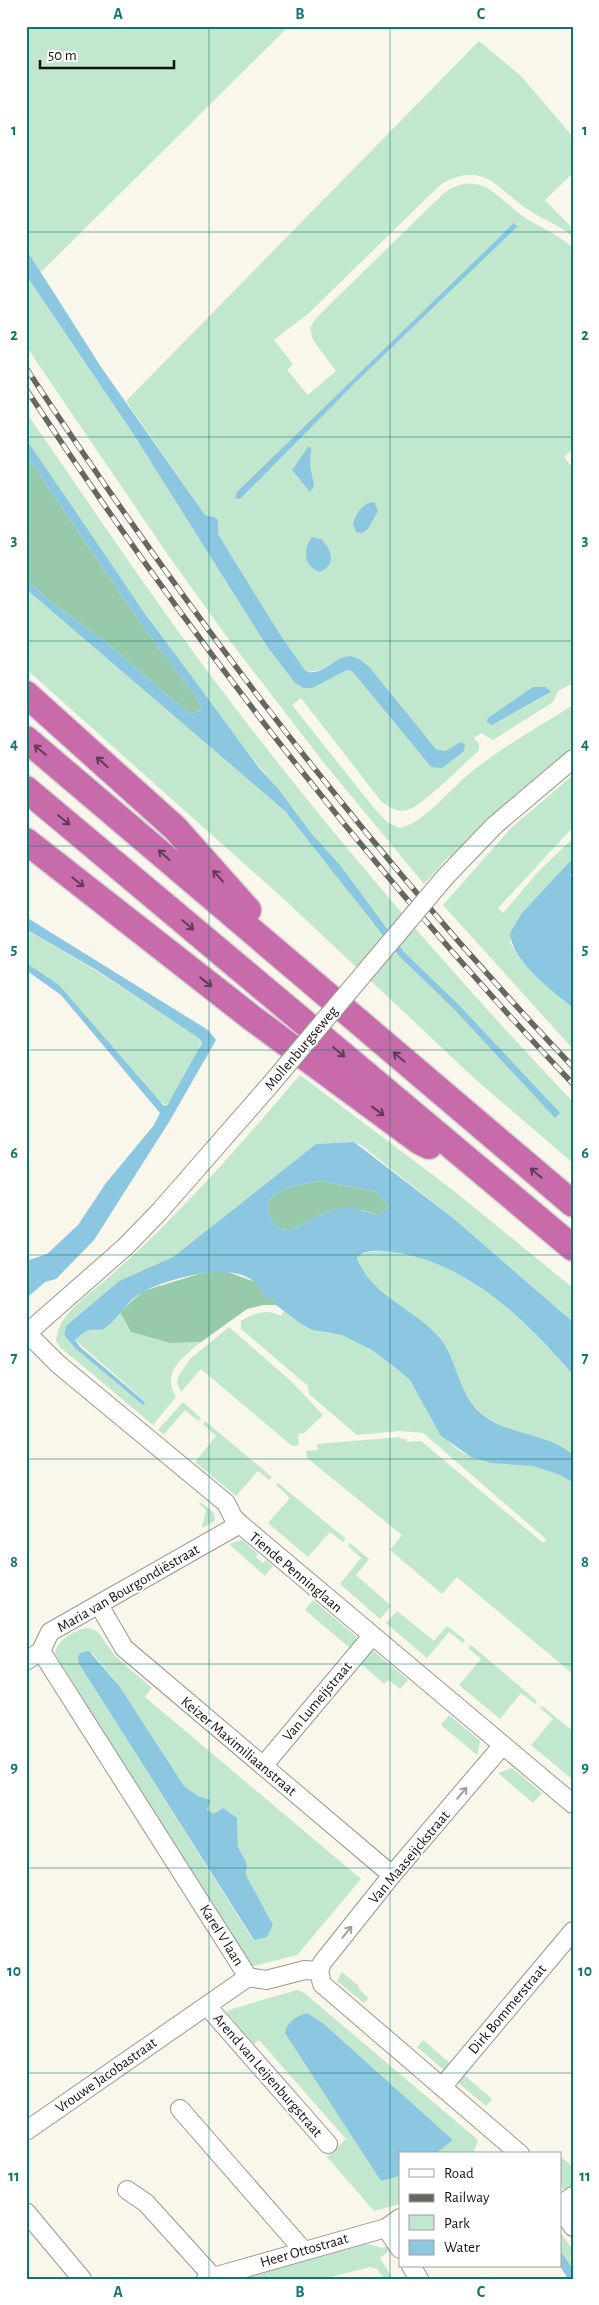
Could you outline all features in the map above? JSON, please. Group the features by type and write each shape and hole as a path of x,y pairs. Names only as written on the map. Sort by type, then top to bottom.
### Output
{"highway":[{"path":"26,694 175,828 320,991"},
{"path":"26,739 320,991 573,1204"},
{"path":"26,789 573,1248"},
{"path":"26,841 252,1018 419,1141 482,1172"}],"street":[{"name":"Mollenburgseweg","path":"27,1333 125,1247 159,1212 270,1085 446,876 495,825 573,759"},
{"name":"Tiende Penninglaan","path":"27,1333 58,1364 226,1503 233,1517 240,1524 573,1804"},
{"name":"Maria van Bourgondiëstraat","path":"26,1661 41,1651 50,1632 240,1524"},
{"name":"Keizer Maximiliaanstraat","path":"99,1605 124,1648 392,1875"},
{"name":"Van Lumeijstraat","path":"263,1766 372,1636"},
{"name":"Karel V laan","path":"41,1651 248,1977 266,1980 305,1970 319,1972"},
{"name":"Van Maaseijckstraat","path":"319,1972 322,1963 392,1875 502,1746"},
{"name":"Dirk Bommerstraat","path":"442,2087 573,1932"},
{"path":"319,1972 322,1984 442,2087 508,2150"},
{"name":"Vrouwe Jacobastraat","path":"26,2131 248,1977"},
{"name":"Arend van Leijenburgstraat","path":"207,2006 328,2144"},
{"path":"180,2109 303,2250"},
{"path":"127,2190 146,2203 210,2278"},
{"path":"562,2204 573,2196"},
{"path":"562,2209 573,2227"},
{"path":"26,2212 82,2279"},
{"path":"393,2223 399,2245"},
{"name":"Heer Ottostraat","path":"210,2278 393,2223"},
{"path":"412,2268 420,2279"}],"green space":[{"path":"26,26 289,26 41,272 26,249"},
{"path":"479,41 521,76 573,137 573,173 545,200 573,229 573,237 530,211 490,180 480,176 468,175 455,178 440,185 309,313 274,340 293,364 287,370 308,395 336,371 313,340 310,328 316,318 445,192 458,186 479,185 488,189 524,217 573,248 573,449 564,457 573,468 573,685 571,684 558,691 553,702 493,740 481,733 474,738 479,744 479,750 425,800 410,809 402,811 391,808 381,801 301,698 292,705 374,808 387,822 400,828 410,824 429,811 487,760 573,705 573,749 496,813 452,858 449,856 424,884 324,763 227,637 168,555 26,346 26,275 132,432 268,648 295,683 335,676 347,670 352,671 431,767 450,748 445,751 436,749 364,662 308,672 305,670 279,633 218,534 218,524 211,516 205,515 126,401","holes":["517,223 518,226 355,383 304,429","533,687 550,693 492,725 507,707"]},
{"path":"26,412 192,650 301,792 434,950 573,1102 573,1163 475,1079 286,901 26,669 26,589 285,811 374,925 379,921 340,865 311,833 203,694 96,544 26,439"},
{"path":"26,455 146,631 196,697 202,707 199,711 187,712 107,643 51,602 26,579"},
{"path":"573,775 573,827 498,908 503,913 539,871 573,838 573,858 522,913 510,942 522,961 573,1008 573,1049 443,905 511,828"},
{"path":"26,929 98,972 202,1040 193,1063 167,1106 158,1100 59,985 26,964"},
{"path":"300,1075 454,1191 573,1288 573,1322 453,1218 361,1145 354,1142 316,1144 173,1257 119,1281 66,1326 64,1335 76,1349 143,1405 145,1401 75,1340 84,1332 107,1326 120,1312 131,1332 170,1343 201,1342 187,1353 176,1366 171,1380 176,1397 153,1425 60,1347 56,1341 58,1331 68,1313 134,1255 184,1205"},
{"path":"322,1181 377,1192 389,1207 377,1215 362,1210 331,1210 290,1230 285,1230 274,1223 267,1207 270,1200 282,1190 290,1187"},
{"path":"387,1251 413,1255 438,1263 476,1285 512,1312 573,1375 573,1674 457,1577 442,1594 390,1550 402,1535 307,1458 306,1451 318,1450 317,1444 400,1437 401,1439 406,1439 407,1442 421,1441 543,1543 547,1540 423,1433 400,1431 357,1435 309,1394 308,1386 241,1329 241,1321 251,1316 261,1312 271,1312 281,1316 284,1311 310,1328 321,1332 343,1335 360,1343 388,1360 403,1373 418,1391 444,1436 463,1453 478,1459 506,1427 485,1416 470,1400 459,1381 445,1346 437,1335 377,1287 359,1266 358,1256 368,1252"},
{"path":"223,1270 255,1282 273,1298 276,1305 263,1305 247,1309 201,1342 170,1343 131,1332 120,1312 143,1291 199,1274"},
{"path":"229,1327 292,1382 323,1415 304,1433 298,1434 299,1445 292,1446 201,1369 181,1392 177,1382 179,1375 190,1359"},
{"path":"183,1402 201,1418 198,1421 185,1410 164,1434 158,1430"},
{"path":"205,1421 272,1477 269,1480 258,1471 236,1496 195,1462 216,1436 203,1424"},
{"path":"278,1483 346,1539 343,1542 330,1532 308,1557 268,1523 290,1498 276,1485"},
{"path":"198,1503 202,1503 214,1513 215,1521 202,1528 206,1510"},
{"path":"242,1540 258,1554 256,1557 263,1563 266,1560 273,1566 265,1576 229,1544"},
{"path":"350,1543 369,1559 356,1575 391,1606 380,1619 340,1584 361,1558 348,1546"},
{"path":"313,1600 358,1638 350,1648 305,1610"},
{"path":"397,1611 434,1641 447,1626 465,1640 463,1643 449,1632 427,1658 386,1623"},
{"path":"89,1628 98,1632 115,1656 152,1688 145,1697 361,1879 297,1955 250,1967 75,1691 77,1689 55,1654 59,1644 67,1636","holes":["92,1653 120,1687 184,1786 198,1796 211,1800 207,1810 214,1815 237,1818 238,1847 247,1864 246,1875 273,1925 267,1937 253,1940 79,1664"]},
{"path":"471,1645 537,1701 535,1704 521,1693 500,1719 459,1685 481,1659 468,1648"},
{"path":"370,1648 408,1680 400,1689 389,1680 384,1684 359,1662"},
{"path":"542,1706 573,1731 572,1779 531,1745 553,1719 540,1708"},
{"path":"449,1715 480,1741 477,1755 441,1725"},
{"path":"512,1768 542,1793 533,1803 498,1773"},
{"path":"342,1972 359,1986 358,1988 370,2000 368,1999 364,2003 337,1981"},
{"path":"297,1990 303,1992 478,2140 474,2152 438,2152 453,2140 324,2024 381,2181 399,2176 399,2204 374,2211 327,2157 346,2139 259,2040 254,2044 226,2012"},
{"path":"423,2040 451,2064 445,2071 417,2047"},
{"path":"463,2074 492,2099 486,2106 456,2081"},
{"path":"562,2158 573,2167 573,2185 566,2193 562,2188"},
{"path":"562,2235 573,2250 573,2269 562,2253"},
{"path":"364,2243 383,2248 387,2245 390,2250 380,2258 393,2279 384,2279 377,2269 370,2267 323,2279 242,2279"}],"water":[{"path":"514,223 518,226 355,383 240,499 235,498 237,492"},
{"path":"26,249 101,367 205,515 218,520 218,534 279,633 305,670 308,672 317,671 344,657 352,656 360,660 370,668 436,749 445,751 461,742 465,745 464,751 442,768 431,767 352,671 347,670 312,688 304,688 295,683 268,648 132,432 26,275"},
{"path":"26,439 146,615 260,769 279,790 311,833 340,865 404,952 458,1004 560,1113 555,1118 453,1008 400,957 285,811 26,589 26,579 51,602 107,643 187,712 199,711 202,707 146,631 26,455"},
{"path":"308,447 311,448 310,465 314,486 310,492 292,470"},
{"path":"374,502 378,511 368,529 362,533 356,532 353,523 358,512 366,504"},
{"path":"312,537 321,539 330,552 331,561 329,565 320,572 310,566 306,557 307,547"},
{"path":"533,687 546,687 551,692 492,725 487,722 488,718"},
{"path":"573,858 573,872 570,875 573,878 573,1008 525,965 512,944 510,933 522,913"},
{"path":"26,917 208,1030 216,1040 169,1122 94,1240 56,1279 45,1282 29,1296 26,1295 26,1261 47,1254 78,1225 106,1183 154,1125 160,1113 61,995 26,970 26,963 59,985 163,1105 167,1106 202,1043 200,1039 98,971 26,929"},
{"path":"354,1142 453,1218 573,1322 573,1375 555,1354 515,1315 470,1281 446,1268 420,1258 393,1252 368,1252 357,1258 363,1271 382,1292 417,1317 438,1336 450,1355 467,1396 483,1415 505,1427 552,1442 573,1455 573,1482 558,1474 533,1466 492,1463 471,1457 441,1436 410,1380 396,1368 372,1350 342,1335 313,1330 301,1324 276,1305 273,1298 263,1296 256,1283 243,1276 228,1272 210,1273 191,1275 157,1285 138,1294 105,1328 86,1331 75,1340 80,1347 145,1402 143,1405 76,1349 64,1335 66,1326 119,1281 173,1257 316,1144","holes":["322,1181 377,1192 389,1207 377,1215 350,1207 331,1210 290,1230 277,1226 270,1216 267,1207 270,1200 282,1190"]},
{"path":"89,1651 120,1687 184,1786 198,1796 211,1800 207,1810 214,1814 223,1808 237,1818 238,1847 247,1864 246,1875 273,1925 267,1937 254,1940 79,1664 78,1657 80,1653"},
{"path":"307,2013 324,2024 453,2140 438,2152 399,2152 399,2176 381,2181 285,2033 288,2025"},
{"path":"562,2253 573,2269 573,2279 568,2279 561,2268"}],"railway":[{"path":"26,368 152,552 284,730 424,901 497,985 573,1067"},
{"path":"26,389 151,572 284,749 424,919 573,1084"}]}
